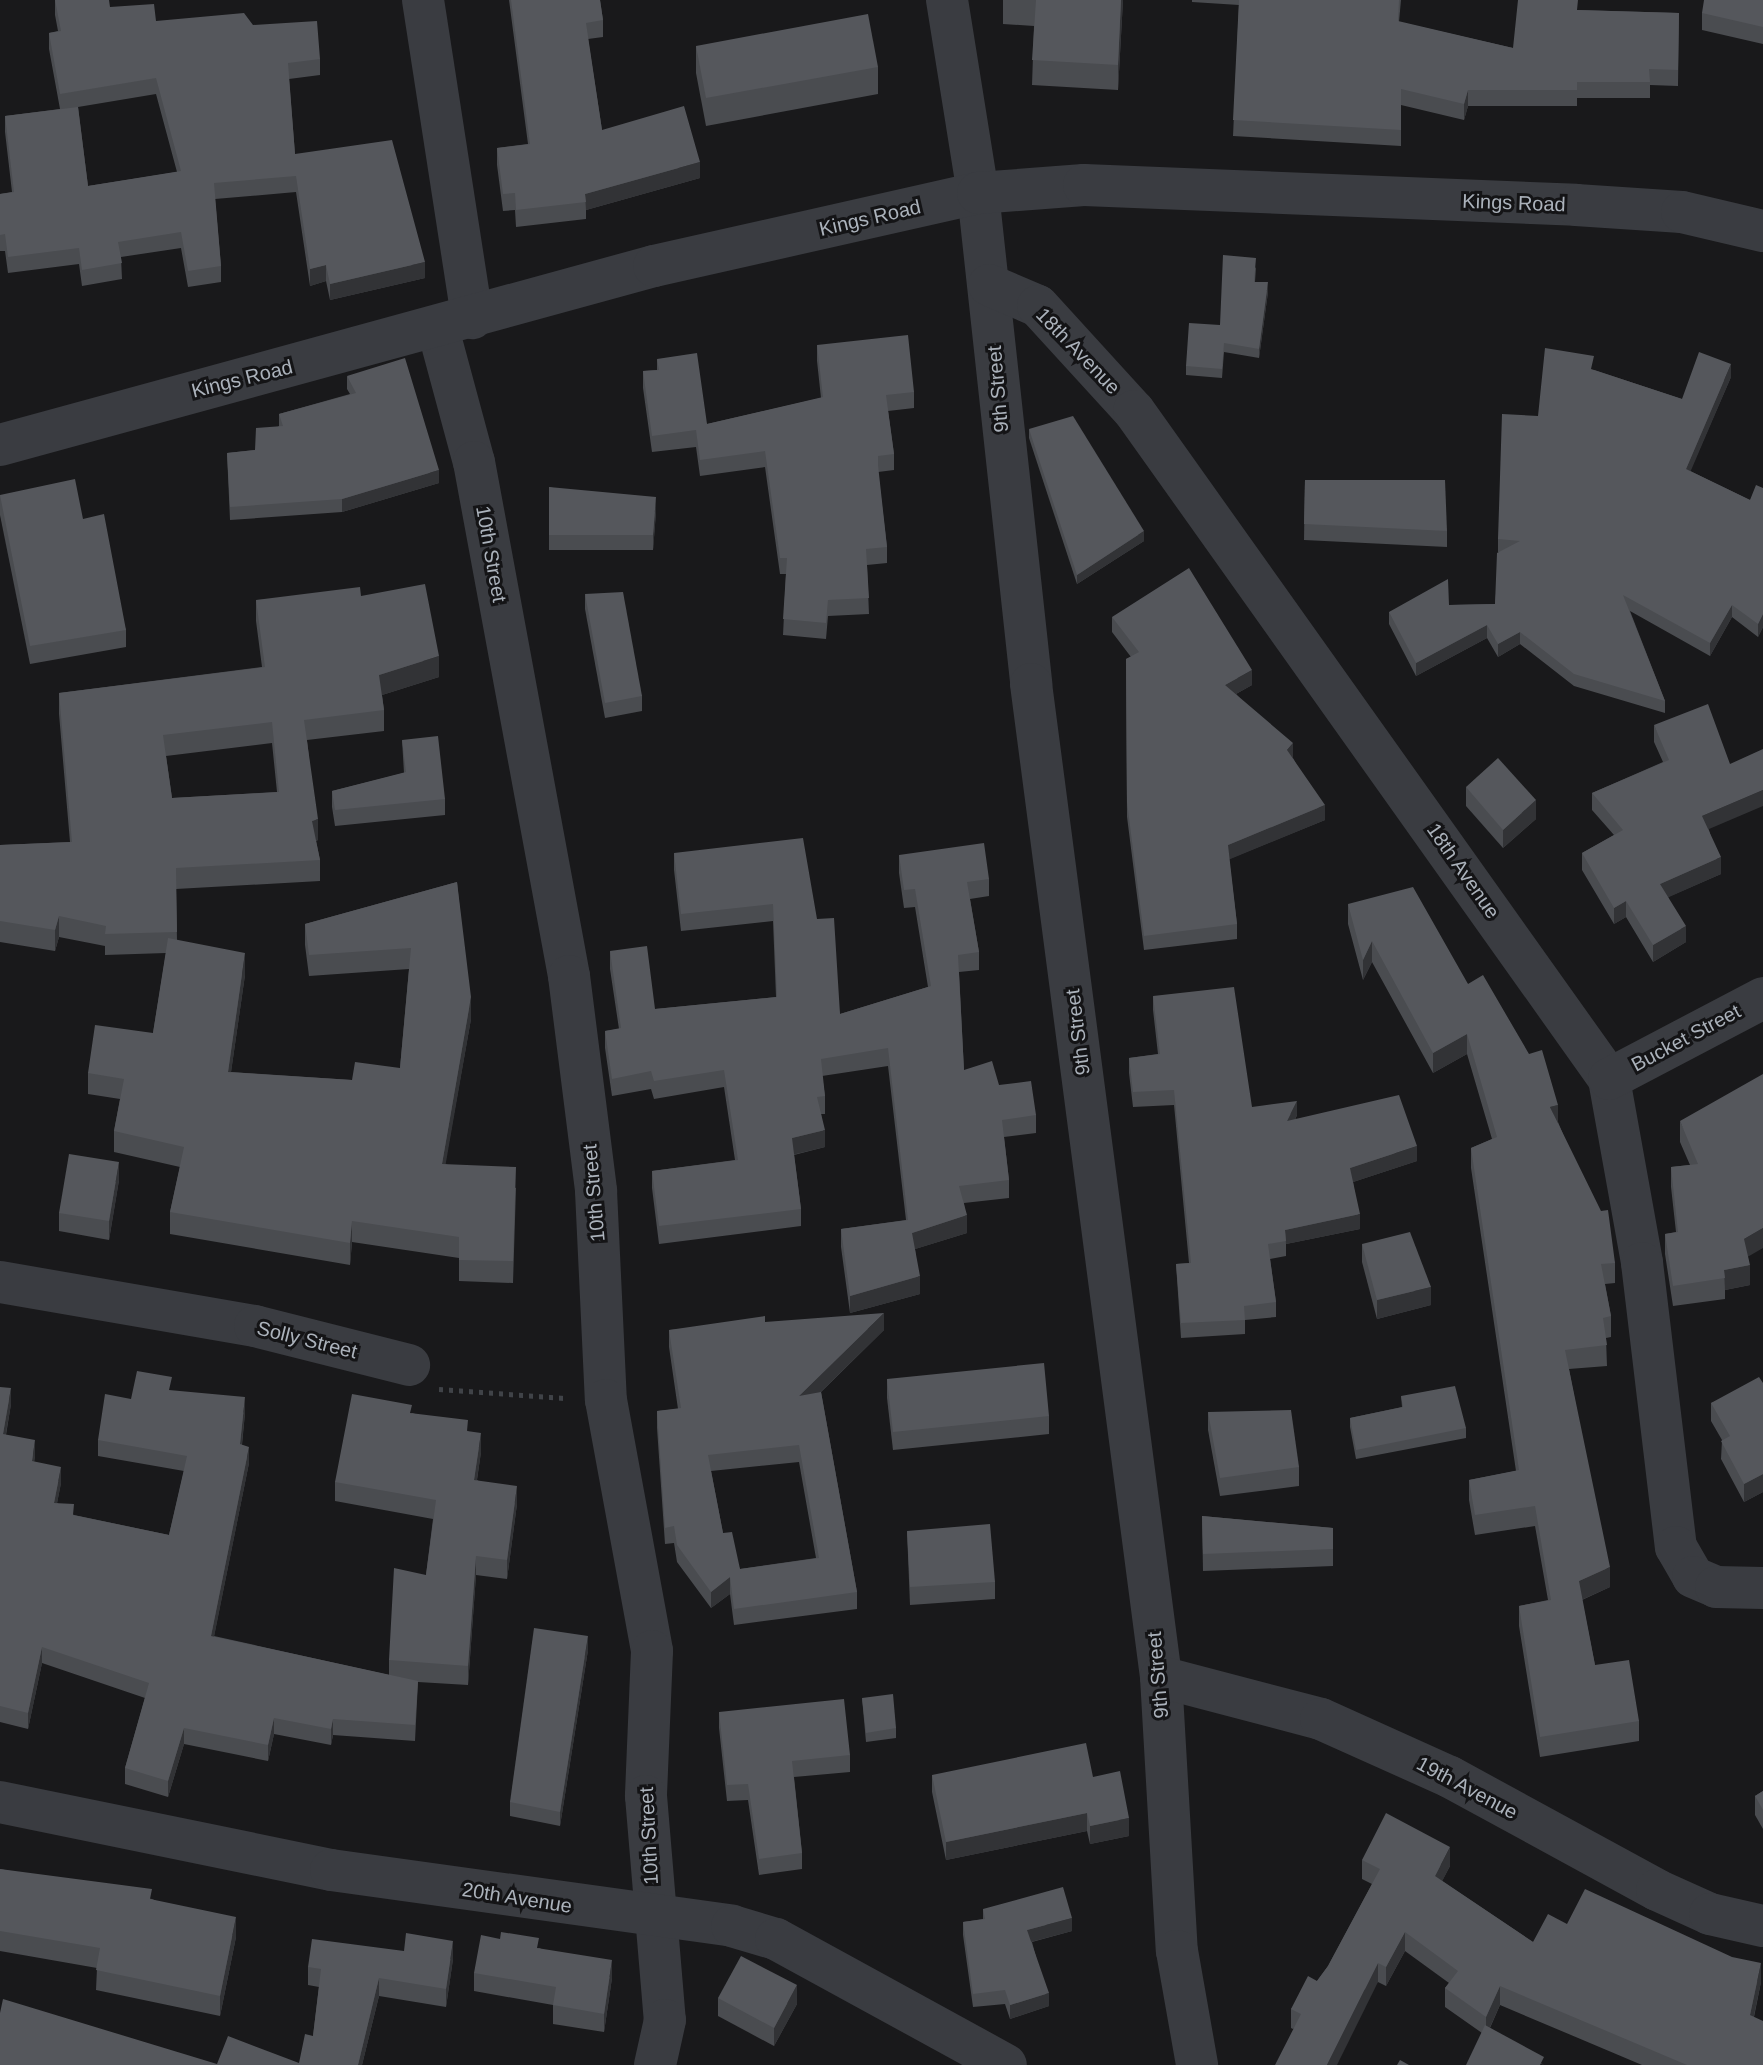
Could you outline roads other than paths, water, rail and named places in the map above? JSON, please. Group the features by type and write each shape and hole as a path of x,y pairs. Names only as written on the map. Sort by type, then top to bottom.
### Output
{"street":[{"name":"10th Street","path":"423,0 455,324 474,462 569,976 596,1191 606,1400 652,1651 646,1796 665,2020 655,2065"},
{"name":"9th Street","path":"947,0 978,193 1031,684 1161,1677 1177,1951 1197,2065"},
{"name":"Kings Road","path":"0,445 455,324 654,266 978,193 1084,185 1576,205 1682,212 1763,231"},
{"name":"18th Avenue","path":"989,285 1038,306 1134,411 1609,1079 1642,1263 1669,1513 1693,1577 1735,1593 1763,1588"},
{"name":"Bucket Street","path":"1609,1079 1763,998"},
{"name":"Solly Street","path":"0,1282 255,1326 409,1365"},
{"name":"19th Avenue","path":"1161,1677 1321,1719 1450,1777 1657,1890 1710,1914 1763,1926"},
{"name":"20th Avenue","path":"0,1802 331,1870 657,1913 776,1939 1006,2065"}]}
